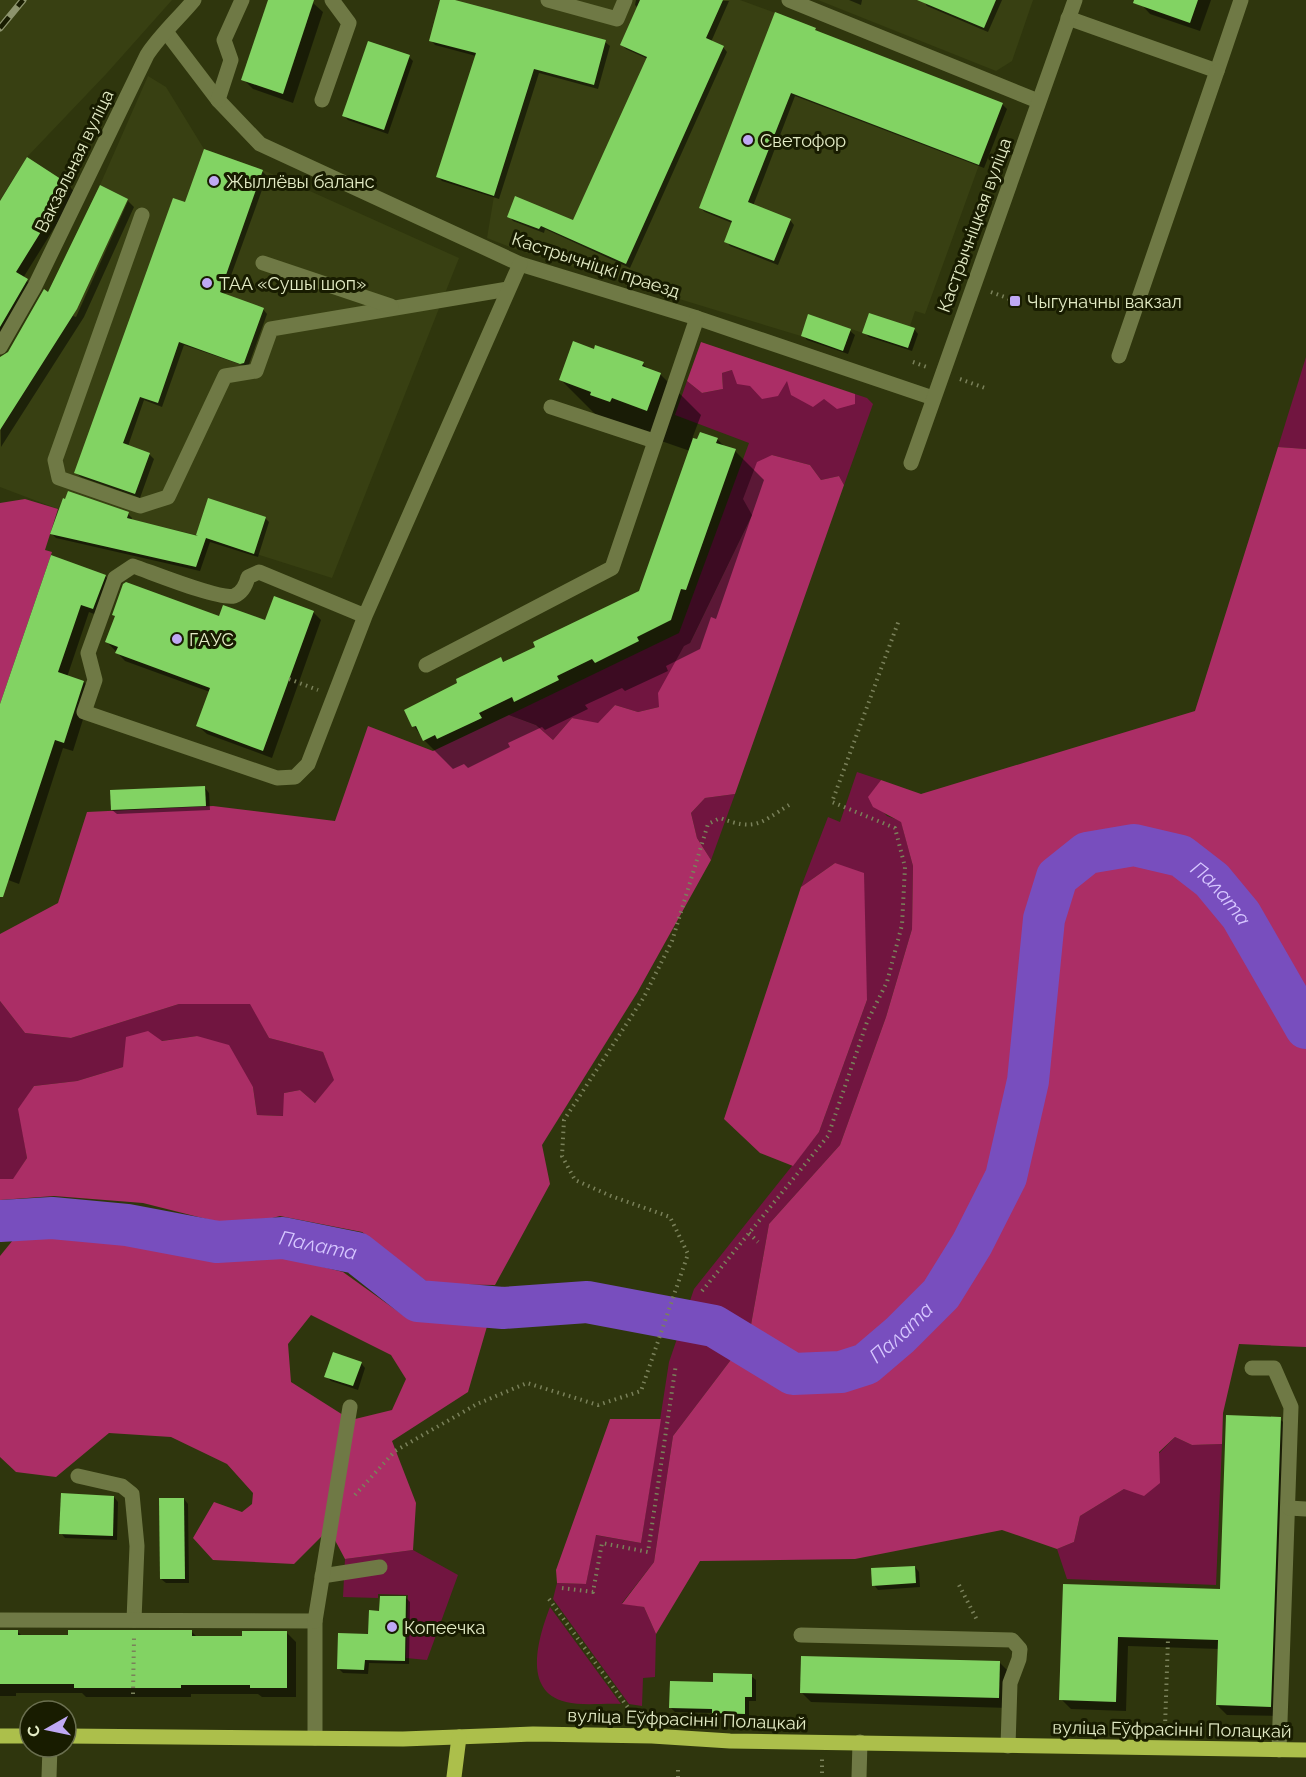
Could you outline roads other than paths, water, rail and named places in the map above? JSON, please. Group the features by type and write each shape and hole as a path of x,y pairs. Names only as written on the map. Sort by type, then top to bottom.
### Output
{"main road":[{"name":"вуліца Еўфрасінні Полацкай","path":"78,1736 403,1739 533,1734 651,1736 730,1741 1306,1750"},
{"path":"0,1736 18,1736"},
{"path":"454,1777 459,1737"}],"street":[{"name":"Вакзальная вуліца","path":"0,347 35,286 147,55 194,0"},
{"path":"218,100 231,60 224,40 242,0"},
{"path":"322,100 349,23 332,0"},
{"path":"548,0 617,19 625,0"},
{"path":"789,0 1038,101"},
{"name":"Кастрычніцкая вуліца","path":"911,463 1075,0"},
{"path":"1119,356 1241,0"},
{"path":"1068,18 1217,71"},
{"name":"Кастрычніцкі праезд","path":"167,33 218,100 260,144 520,264 697,318 933,398"},
{"path":"142,215 54,460 59,478 140,506 168,497 225,376 256,371 271,329 508,289"},
{"path":"264,263 394,307"},
{"path":"365,616 259,572 248,578 245,587 234,596 219,595 133,566 115,578 88,653 95,680 84,712 277,778 295,777 308,764 365,616 520,264"},
{"path":"426,665 612,568 697,318"},
{"path":"551,407 654,441"},
{"path":"1252,1368 1274,1368 1291,1407 1279,1750"},
{"path":"315,1738 315,1621 350,1407"},
{"path":"78,1476 122,1486 132,1494 137,1546 134,1620"},
{"path":"1289,1509 1306,1509"},
{"path":"322,1576 380,1567"},
{"path":"0,1620 315,1621"},
{"path":"801,1635 1012,1641 1020,1649 1019,1659 1010,1683 1008,1746"},
{"path":"859,1777 860,1742"},
{"path":"49,1777 50,1759"}],"waterway":[{"name":"Палата","path":"0,1221 52,1218 127,1225 217,1242 283,1238 357,1253 418,1301 503,1308 587,1302 714,1326 793,1374 841,1372 866,1364 900,1335 941,1294 972,1244 1006,1177 1028,1081 1044,919 1057,877 1087,853 1134,845 1181,856 1212,880 1241,915 1306,1028"}],"railway":[{"path":"0,28 23,0"}],"place":[{"name":"Светофор","path":"748,140"},
{"name":"Жыллёвы баланс","path":"214,181"},
{"name":"ТАА «Сушы шоп»","path":"207,283"},
{"name":"Чыгуначны вакзал","path":"1015,301"},
{"name":"ГАУС","path":"177,639"},
{"name":"Копеечка","path":"392,1627"}]}
